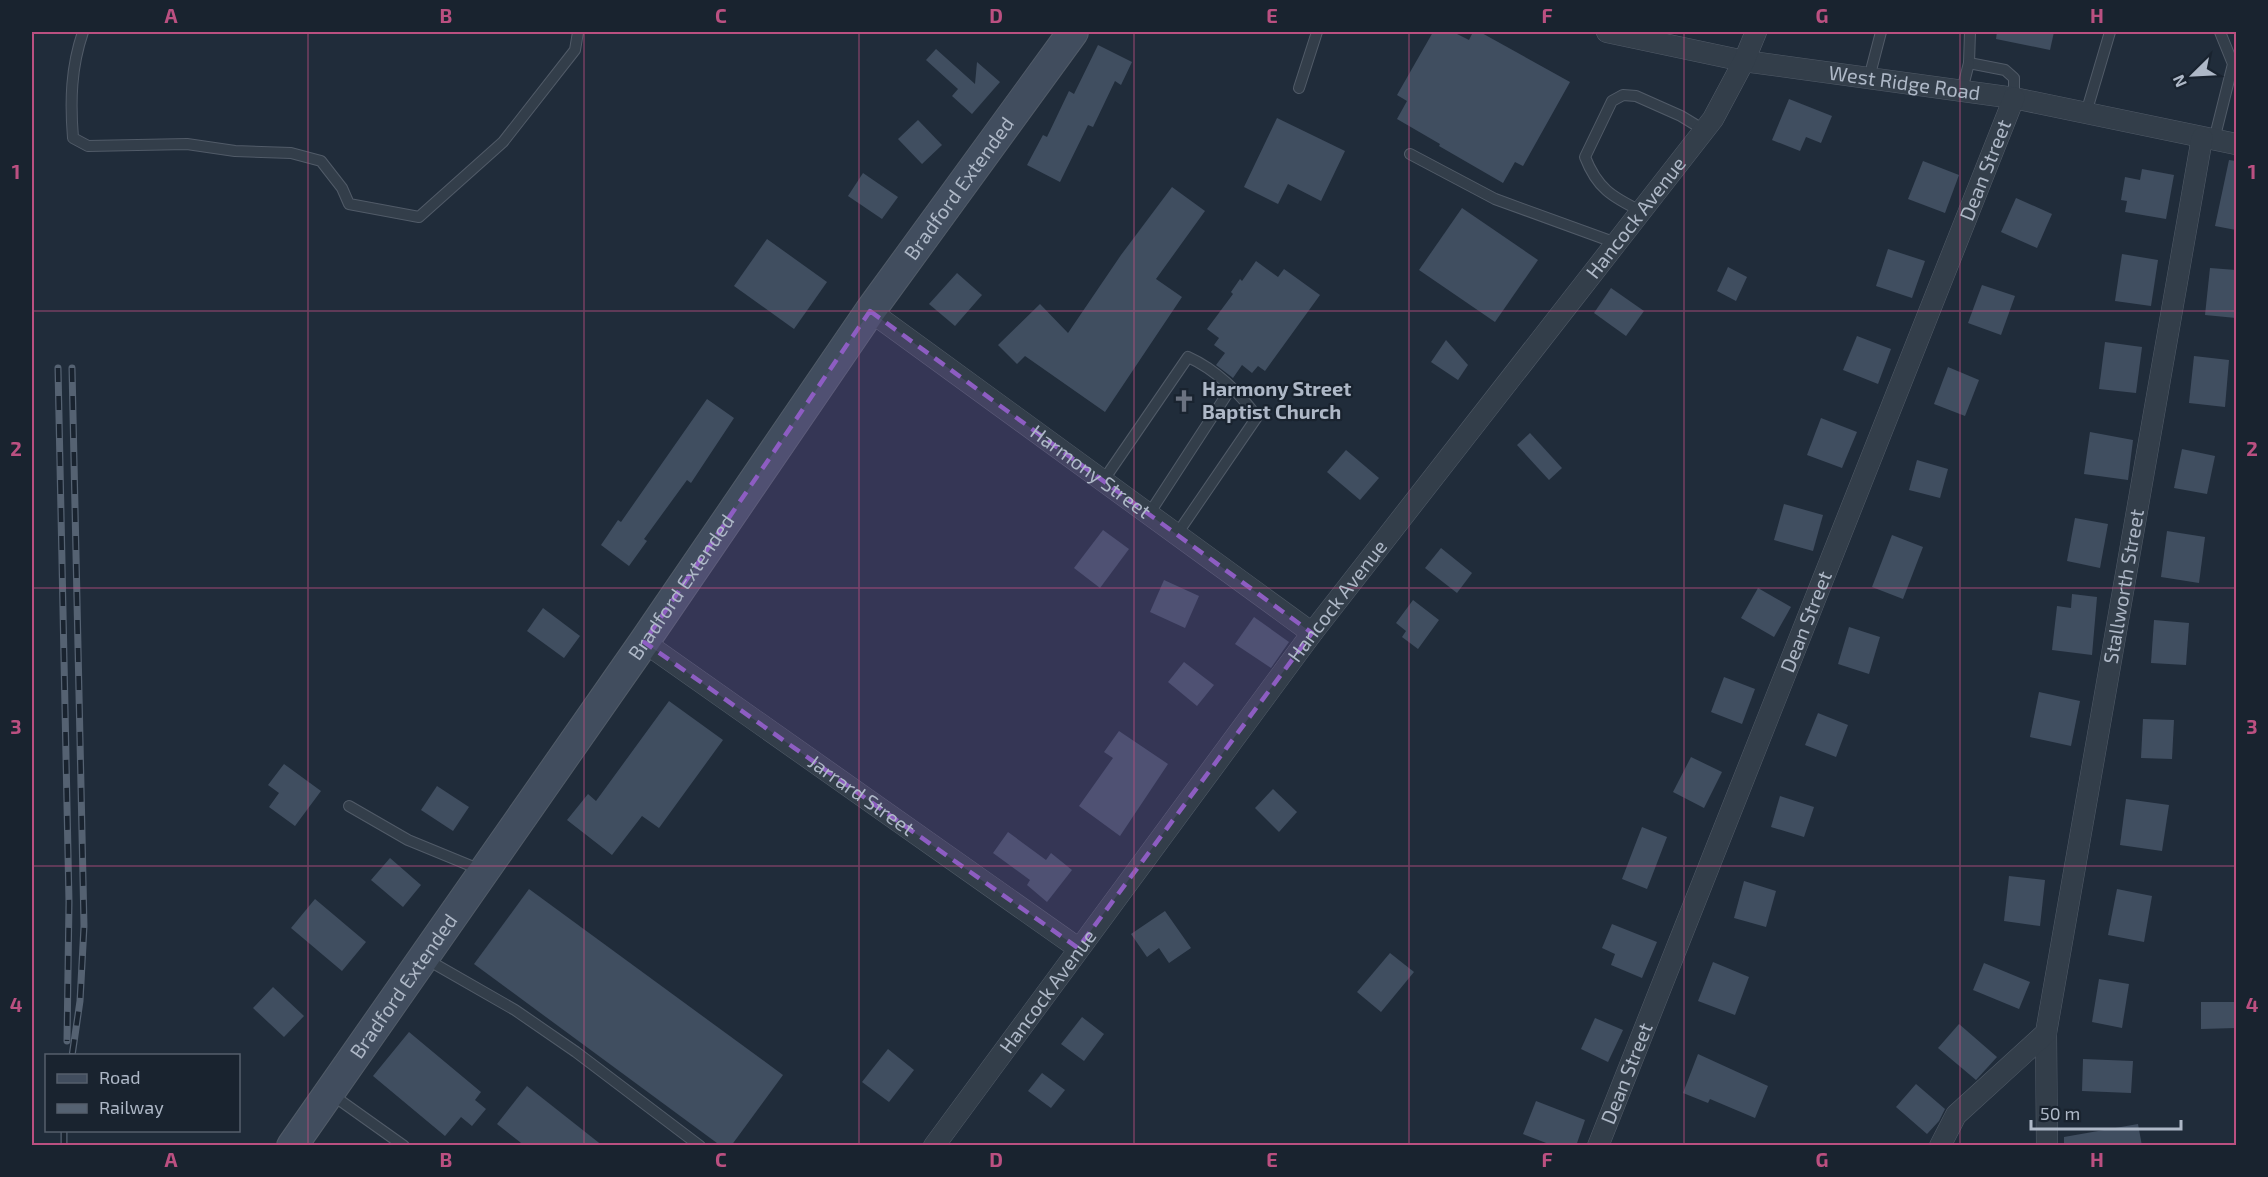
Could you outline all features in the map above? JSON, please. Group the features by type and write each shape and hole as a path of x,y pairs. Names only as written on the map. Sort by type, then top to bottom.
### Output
{"street":[{"name":"Bradford Extended","path":"292,1146 644,642 870,311 1073,32"},
{"name":"West Ridge Road","path":"1607,32 1744,61 2014,98 2236,144"},
{"name":"Hancock Avenue","path":"934,1146 1312,633 1713,119 1744,61 1756,32"},
{"name":"Dean Street","path":"1598,1146 2014,98"},
{"name":"Stallworth Street","path":"2047,1146 2046,1033 2208,139"},
{"name":"Harmony Street","path":"870,311 1312,633"},
{"name":"Jarrard Street","path":"644,642 1078,948"},
{"path":"1940,1146 1956,1114 2046,1033"}],"lane":[{"path":"83,32 75,53 70,101 73,138 88,146 187,144 235,151 291,153 321,161 342,188 350,204 419,217 503,142 575,50 578,32"},
{"path":"1299,88 1317,32"},
{"path":"1869,78 1881,32"},
{"path":"1962,90 1969,63 1970,32"},
{"path":"2086,113 2110,32"},
{"path":"2208,139 2233,64 2220,32"},
{"path":"1969,63 2005,70 2014,78 2014,98"},
{"path":"1641,211 1620,201 1595,180 1585,157 1612,101 1623,94 1636,96 1682,116 1704,130"},
{"path":"1410,154 1495,199 1616,243"},
{"path":"1103,481 1188,357 1201,363 1245,400 1257,417 1177,534"},
{"path":"1149,514 1231,388"},
{"path":"349,806 408,840 484,871"},
{"path":"423,957 516,1010 576,1052 700,1146"},
{"path":"329,1092 404,1146"}],"highlighted area":[{"path":"870,311 1312,633 1078,948 644,642"}],"building":[{"path":"1433,32 1453,32 1469,40 1473,32 1480,32 1570,82 1523,166 1515,162 1503,183 1397,119 1407,101 1397,95"},
{"path":"1997,32 2054,32 2050,50 1996,39"},
{"path":"1098,45 1132,62 1121,85 1115,81 1093,127 1088,125 1060,182 1027,165 1043,135 1047,137 1069,91 1074,94"},
{"path":"936,49 975,84 977,62 1000,82 972,114 952,96 958,89 926,60"},
{"path":"1789,99 1832,116 1821,143 1806,137 1800,151 1772,140"},
{"path":"1277,118 1345,151 1321,201 1288,184 1278,204 1244,187"},
{"path":"918,120 942,145 922,164 898,139"},
{"path":"2229,160 2236,161 2236,230 2215,226"},
{"path":"1923,161 1959,175 1945,213 1908,199"},
{"path":"2142,169 2174,175 2166,219 2125,212 2127,201 2121,200 2125,177 2140,180"},
{"path":"863,173 898,197 882,219 848,196"},
{"path":"1172,187 1205,211 1156,279 1182,297 1105,412 1025,356 1017,364 998,345 1040,304 1068,333 1121,255"},
{"path":"2016,198 2052,214 2037,248 2001,232"},
{"path":"1462,208 1538,260 1495,322 1419,270"},
{"path":"767,239 827,282 794,329 734,286"},
{"path":"1888,249 1925,261 1912,298 1876,286"},
{"path":"2122,254 2158,260 2151,306 2115,301"},
{"path":"1256,261 1278,277 1284,269 1320,295 1265,371 1258,366 1252,373 1242,365 1233,378 1216,365 1225,353 1214,345 1219,338 1207,329 1233,294 1231,292 1240,279 1242,281"},
{"path":"1728,267 1747,277 1736,301 1717,291"},
{"path":"2210,268 2236,270 2236,318 2205,315"},
{"path":"957,273 982,295 955,326 929,304"},
{"path":"1982,285 2015,296 2001,335 1968,323"},
{"path":"1611,288 1644,311 1626,336 1594,313"},
{"path":"1857,336 1891,349 1878,384 1843,370"},
{"path":"1446,340 1468,365 1458,380 1431,362"},
{"path":"2105,342 2142,347 2136,393 2099,389"},
{"path":"2194,356 2229,360 2225,407 2189,403"},
{"path":"1948,367 1979,380 1965,416 1934,404"},
{"path":"707,399 734,418 691,483 687,480 644,539 647,541 629,566 601,545 618,520 621,522"},
{"path":"1821,418 1857,432 1842,468 1807,455"},
{"path":"2090,432 2133,440 2128,480 2084,474"},
{"path":"1530,433 1562,468 1549,480 1517,445"},
{"path":"2182,449 2215,456 2207,494 2174,488"},
{"path":"1346,450 1379,478 1360,500 1327,472"},
{"path":"1917,460 1948,469 1940,498 1909,490"},
{"path":"1784,504 1823,515 1813,551 1774,540"},
{"path":"2075,518 2108,524 2100,568 2067,561"},
{"path":"1103,530 1129,549 1100,588 1074,568"},
{"path":"2167,531 2205,537 2199,583 2161,577"},
{"path":"1892,535 1923,547 1903,599 1872,587"},
{"path":"1441,548 1472,573 1457,593 1425,568"},
{"path":"1164,580 1199,596 1185,628 1150,612"},
{"path":"1758,588 1791,607 1774,637 1741,618"},
{"path":"2072,594 2097,597 2092,655 2052,650 2057,606 2071,608"},
{"path":"1413,600 1439,620 1418,649 1402,637 1406,631 1396,623"},
{"path":"543,608 580,636 564,658 527,631"},
{"path":"1254,617 1289,642 1271,668 1235,644"},
{"path":"2154,620 2189,623 2186,665 2151,663"},
{"path":"1849,627 1880,637 1869,674 1838,664"},
{"path":"1184,662 1214,685 1197,706 1168,682"},
{"path":"1724,677 1755,689 1742,724 1711,712"},
{"path":"2039,692 2080,701 2071,746 2030,737"},
{"path":"669,701 723,740 659,828 642,816 612,855 567,820 588,794 596,801"},
{"path":"1818,713 1848,725 1836,757 1805,745"},
{"path":"2143,719 2174,720 2172,759 2141,758"},
{"path":"1119,731 1168,764 1120,836 1079,806 1113,758 1104,752"},
{"path":"1691,757 1722,772 1704,808 1673,792"},
{"path":"284,764 321,791 295,826 269,807 279,793 268,785"},
{"path":"437,786 469,807 453,831 421,810"},
{"path":"1273,789 1297,812 1279,832 1255,808"},
{"path":"1780,796 1814,807 1804,837 1771,827"},
{"path":"2126,799 2169,805 2162,851 2120,845"},
{"path":"1642,827 1667,837 1647,889 1622,879"},
{"path":"1008,832 1046,860 1051,853 1072,870 1047,902 1027,885 1030,880 993,853"},
{"path":"390,858 421,885 403,907 371,880"},
{"path":"2009,876 2045,880 2040,926 2004,921"},
{"path":"1744,881 1776,891 1766,927 1734,918"},
{"path":"529,889 783,1075 731,1146 721,1146 474,964"},
{"path":"2117,889 2152,896 2144,942 2108,935"},
{"path":"315,899 366,942 342,971 291,928"},
{"path":"1165,911 1191,948 1169,963 1159,948 1147,957 1131,934"},
{"path":"1612,924 1657,942 1642,978 1611,965 1615,954 1602,948"},
{"path":"1390,953 1414,972 1381,1012 1357,992"},
{"path":"1713,962 1749,977 1735,1015 1698,1001"},
{"path":"1984,963 2030,982 2019,1009 1973,990"},
{"path":"2099,979 2129,984 2122,1028 2092,1022"},
{"path":"273,987 304,1016 284,1037 253,1008"},
{"path":"2201,1002 2236,1002 2236,1028 2201,1029"},
{"path":"1082,1017 1104,1034 1084,1061 1061,1044"},
{"path":"1595,1018 1623,1030 1608,1062 1581,1049"},
{"path":"1959,1024 1997,1057 1976,1080 1938,1048"},
{"path":"409,1032 481,1092 475,1100 486,1109 472,1126 461,1117 445,1136 373,1076"},
{"path":"888,1049 914,1070 889,1102 862,1082"},
{"path":"1698,1054 1768,1086 1755,1118 1710,1099 1708,1103 1683,1093"},
{"path":"2083,1059 2133,1061 2131,1093 2082,1091"},
{"path":"1042,1073 1065,1090 1051,1108 1028,1091"},
{"path":"1916,1084 1945,1109 1939,1121 1927,1134 1896,1107"},
{"path":"527,1086 603,1146 525,1146 497,1124"},
{"path":"1536,1101 1585,1120 1576,1146 1554,1146 1523,1134"},
{"path":"2138,1124 2142,1146 2064,1146 2064,1137"}],"railway":[{"path":"58,368 69,902 67,1041"},
{"path":"72,368 84,926 80,1001 72,1054"},
{"path":"64,1132 64,1146"}],"place":[{"name":"Harmony Street Baptist Church","path":"1184,401"}]}
